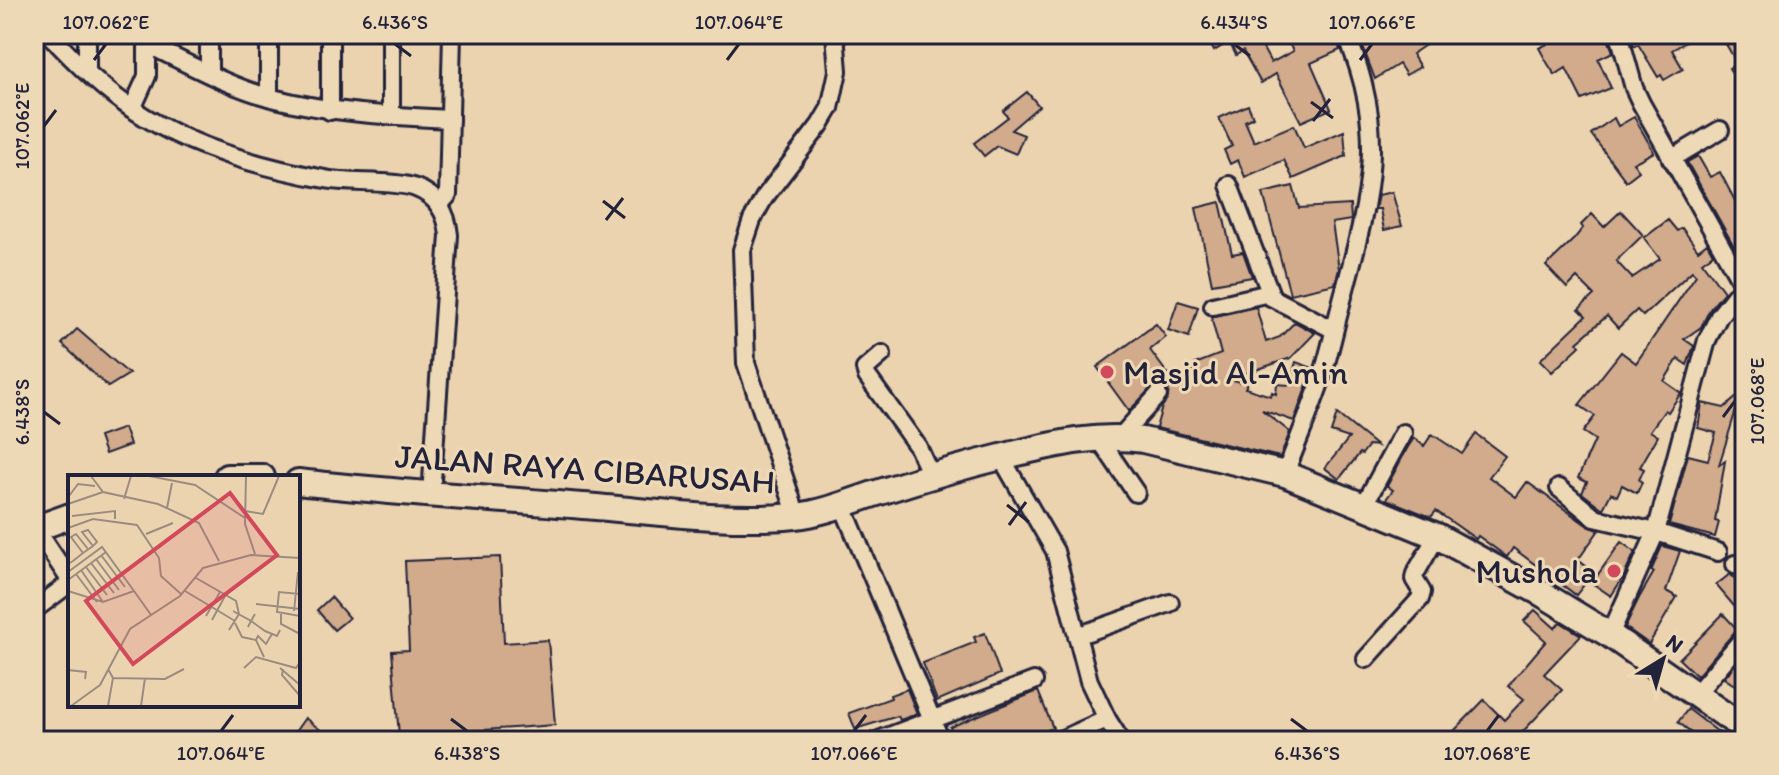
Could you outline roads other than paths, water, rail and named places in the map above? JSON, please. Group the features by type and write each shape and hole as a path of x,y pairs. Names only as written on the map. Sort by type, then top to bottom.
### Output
{"main road":[{"name":"JALAN RAYA CIBARUSAH","path":"300,482 743,518 797,516 1001,457 1110,437 1285,474 1437,536 1610,635 1745,729"},
{"path":"35,529 68,517"}],"street":[{"path":"49,34 132,109 194,141 258,164 327,180 415,187 440,204 449,235 431,495"},
{"path":"87,34 87,71"},
{"path":"209,34 209,73"},
{"path":"269,34 269,97"},
{"path":"330,34 330,111"},
{"path":"391,34 391,116"},
{"path":"440,204 448,195 452,34"},
{"path":"797,516 746,363 742,250 752,220 764,198 830,108 838,71 835,34"},
{"path":"1285,474 1321,379 1366,210 1372,168 1365,93 1346,34"},
{"path":"1610,635 1656,532 1707,340 1719,316 1744,284 1671,159 1634,88 1619,34"},
{"path":"132,109 147,76 147,39 209,73 269,97 330,111 450,119"},
{"path":"1671,159 1720,130"},
{"path":"1229,185 1271,295"},
{"path":"1213,306 1259,294 1271,295 1334,330"},
{"path":"882,354 868,364 865,369 867,376 918,447 931,475"},
{"path":"1136,493 1110,437 1158,395"},
{"path":"1364,505 1403,433"},
{"path":"1001,457 1055,551 1089,681 1121,741"},
{"path":"1559,488 1595,518 1656,532 1718,552"},
{"path":"842,504 941,741"},
{"path":"35,529 68,579"},
{"path":"1366,659 1420,599 1422,592 1415,581 1415,574 1437,536"},
{"path":"34,610 68,584"},
{"path":"1077,636 1170,603"},
{"path":"1696,694 1745,636"},
{"path":"876,741 1034,681"},
{"path":"1058,741 1107,719"}],"place":[{"name":"Masjid Al-Amin","path":"1107,372"},
{"name":"Mushola","path":"1614,571"}]}
